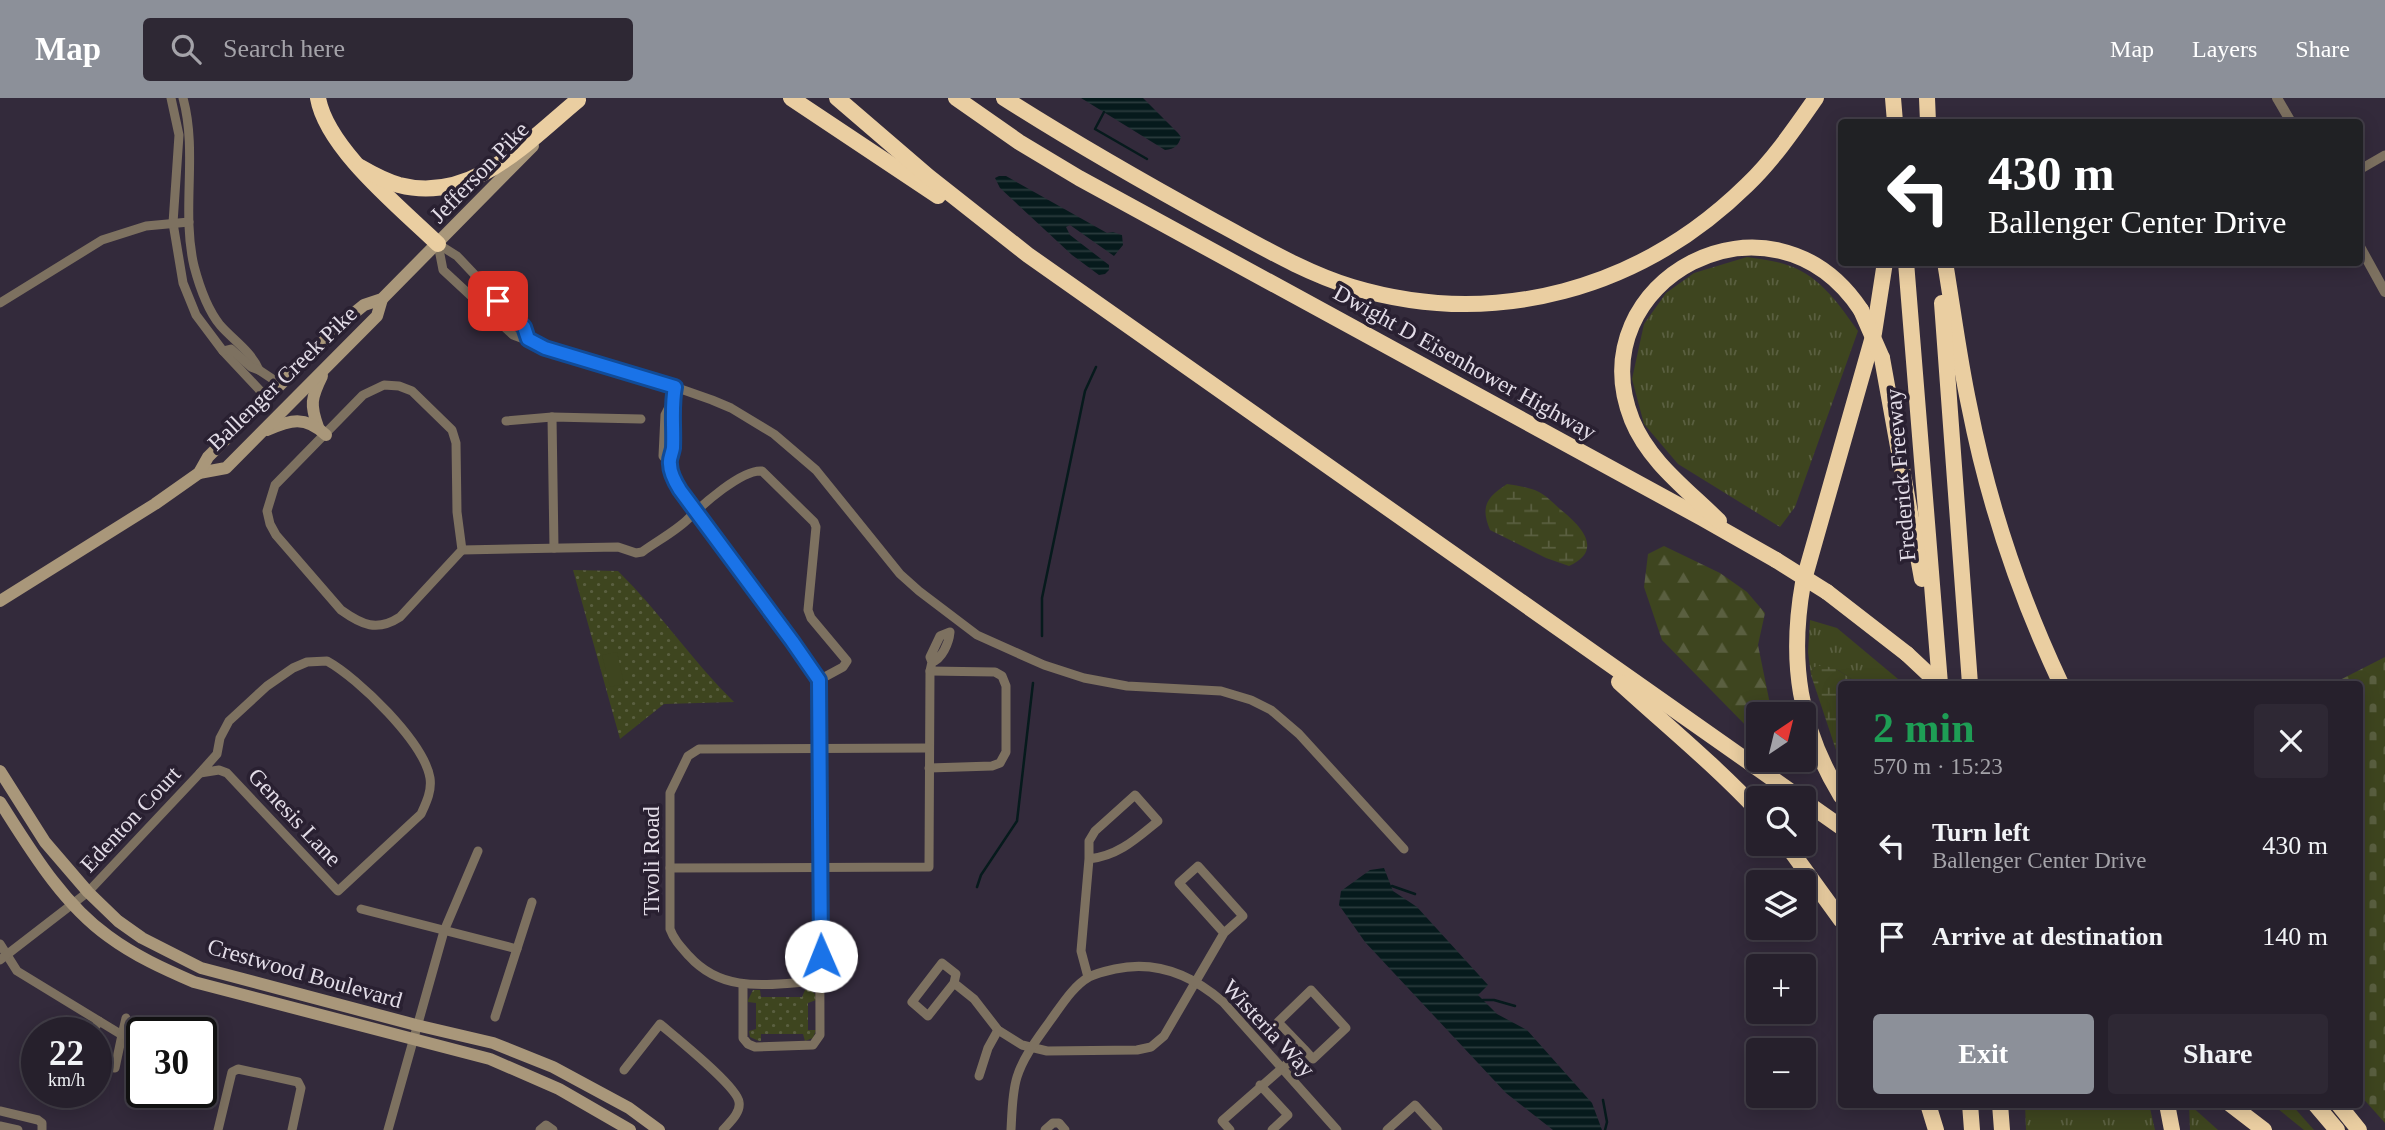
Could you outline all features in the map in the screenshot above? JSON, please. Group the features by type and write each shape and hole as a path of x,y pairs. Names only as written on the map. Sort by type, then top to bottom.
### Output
{"highway":[{"path":"318,98 327,125 339,144 438,244"},
{"path":"791,98 1028,255 1783,786"},
{"path":"838,98 929,177 1028,255"},
{"name":"Dwight D Eisenhower Highway","path":"956,98 1019,142 1079,178 1776,560 1827,592 1907,654 1936,681"},
{"path":"1004,98 1119,169 1300,267 1340,283 1382,295 1468,304 1520,300 1577,288 1603,280 1645,261 1678,242 1749,183 1784,143 1815,99"},
{"path":"1885,98 1886,119"},
{"path":"1893,98 1895,119"},
{"path":"1927,98 1928,119"},
{"path":"360,167 399,185 417,188 467,182 501,163 579,99"},
{"path":"1732,535 1652,454 1632,421 1625,395 1624,369 1631,331 1643,307 1658,287 1689,263 1713,253 1752,247 1778,250 1815,264 1845,289 1861,310 1882,358 1939,681"},
{"path":"1838,790 1816,748 1802,702 1797,666 1797,614 1803,583 1874,333 1884,266"},
{"name":"Frederick Freeway","path":"1906,266 1939,681"},
{"path":"1939,266 1970,681"},
{"path":"1946,266 1968,404 1995,511 2026,604 2060,681"},
{"path":"1568,636 1689,742 1746,798"},
{"path":"1816,809 1838,825"},
{"path":"1795,856 1838,916"},
{"path":"1929,1108 1936,1130"},
{"path":"1970,1108 1972,1130"},
{"path":"2000,1108 2002,1130"},
{"path":"2168,1108 2172,1130"},
{"path":"2236,1108 2264,1130"},
{"path":"2318,1108 2337,1130"},
{"path":"2341,1108 2359,1130"}],"main road":[{"name":"Jefferson Pike","path":"438,244 579,99"},
{"name":"Ballenger Creek Pike","path":"199,473 208,457 280,384 363,305 382,299 438,244"},
{"name":"Ballenger Creek Pike","path":"0,601 155,504 199,473 226,468 377,316 382,299"},
{"path":"322,431 311,405 314,392 327,367"},
{"path":"263,432 295,420 322,431"},
{"name":"Crestwood Boulevard","path":"0,771 45,842 88,892 118,921 142,938 201,968 494,1043 553,1067 629,1108 659,1130"},
{"name":"Crestwood Boulevard","path":"0,802 29,848 73,904 107,935 150,963 194,982 490,1059 559,1089 630,1130"}],"street":[{"path":"172,98 179,135 173,223 183,283 196,315 222,351 267,398"},
{"path":"183,98 190,147 189,222 194,265 206,300 219,324 254,359 259,370"},
{"path":"2277,98 2289,119"},
{"path":"2363,168 2385,155"},
{"path":"0,303 102,240 146,226 189,222"},
{"path":"438,244 443,270 513,335 564,354 675,387 731,408 774,434 816,470 900,573 919,592 977,635 1011,652 1084,678 1127,686 1221,691 1270,710 1299,734 1404,849"},
{"path":"438,244 457,256 524,327 528,339"},
{"path":"2363,252 2385,292"},
{"path":"222,351 231,349 251,367 280,384"},
{"path":"462,550 457,512 457,450 454,436 446,422 416,394 394,385 384,385 363,395 322,431 280,479 270,496 267,511 276,535 341,610 370,625 379,626 390,624 400,617 462,550 618,547 631,552 642,552 688,519 694,510 743,477 757,470 766,473 814,522 816,533 808,610 847,661 843,667 819,680"},
{"path":"675,387 672,401 673,452 669,462 673,476 694,510 819,680 821,981 820,1035 813,1045 755,1047 748,1044 743,1038 743,984"},
{"path":"552,417 554,548"},
{"path":"506,421 552,417 641,419"},
{"path":"670,868 929,867 931,667 958,622"},
{"name":"Genesis Lane","path":"327,661 357,681 417,746 426,763 430,780 429,798 421,814 338,891 227,773 219,769 200,773 217,754 220,737 229,721 267,686 307,662 327,661"},
{"path":"929,768 992,766 1000,763 1006,752 1006,686 1002,676 995,672 931,667"},
{"path":"819,747 929,748"},
{"name":"Tivoli Road","path":"819,747 699,748 693,752 670,793 670,929 674,939 709,974 722,980 743,984 821,981"},
{"name":"Edenton Court","path":"4,958 88,892 200,773"},
{"path":"1011,1130 1018,1073 1064,1002 1088,977 1081,951 1089,841 1095,831 1135,796 1158,821 1123,849 1105,857 1089,859"},
{"path":"388,1130 444,931 478,851"},
{"path":"954,983 974,999 998,1030 1021,1045 1046,1051 1137,1050 1150,1047 1164,1036 1224,933 1243,916 1198,866 1179,883 1224,933"},
{"path":"495,1017 532,902"},
{"path":"361,909 517,949"},
{"path":"0,944 4,958 18,971 93,1017"},
{"path":"942,963 956,974 954,983 928,1016 912,1002 942,963"},
{"name":"Wisteria Way","path":"1088,977 1115,969 1149,966 1166,968 1196,983 1223,1002 1337,1130"},
{"path":"1311,990 1346,1028 1313,1059 1304,1049 1278,1022 1311,990"},
{"path":"112,1067 115,1068 126,1018"},
{"path":"624,1070 660,1024 726,1083 739,1099 737,1113 723,1130"},
{"path":"112,1029 122,1035"},
{"path":"979,1076 988,1048 998,1030"},
{"path":"1230,1130 1222,1121 1304,1049"},
{"path":"218,1130 232,1072 238,1069 298,1082 301,1088 292,1130"},
{"path":"1261,1085 1288,1115 1272,1130"},
{"path":"1388,1130 1415,1105 1438,1130"},
{"path":"0,1111 38,1120 42,1123 42,1130"},
{"path":"1045,1130 1053,1123 1059,1123 1065,1130"},
{"path":"540,1130 546,1125 553,1130"},
{"path":"0,1126 18,1130"}],"green space":[{"path":"1747,257 1785,264 1811,277 1829,293 1858,331 1795,507 1780,527 1678,464 1644,424 1632,379 1644,324 1666,293 1694,273"},
{"path":"1507,484 1539,492 1575,522 1586,538 1587,545 1586,553 1580,560 1569,566 1546,558 1490,530 1486,515 1487,503 1494,493"},
{"path":"1664,546 1720,573 1747,592 1765,613 1758,645 1770,702 1746,702 1746,726 1662,640 1644,587 1648,554"},
{"path":"573,570 618,571 734,702 664,704 620,739"},
{"path":"1810,620 1837,628 1900,681 1854,681 1838,670 1814,667 1811,675 1808,652"},
{"path":"617,652 624,684 610,687 602,655"},
{"path":"2385,657 2385,1123 2363,1098 2363,681 2338,681"},
{"path":"1823,665 1838,670 1854,681 1838,681 1838,754 1811,675 1814,667"},
{"path":"809,989 815,994 816,1000 808,1003 808,1030 816,1030 813,1038 805,1041 803,1034 761,1034 759,1041 750,1037 749,1031 756,1029 756,1003 748,1002 753,990 760,990 761,997 802,997 805,990"},
{"path":"2025,1108 2150,1108 2155,1130 2026,1130"},
{"path":"2189,1108 2193,1108 2218,1130 2190,1130"},
{"path":"2277,1108 2295,1108 2314,1130 2304,1130"}],"shaded area":[{"path":"1081,98 1143,98 1178,133 1180,140 1174,148 1165,150"},
{"path":"1006,176 1107,233 1122,235 1123,245 1114,256 1070,225 1066,227 1070,235 1109,265 1109,270 1099,275 1072,255 1000,188 995,178"},
{"path":"1384,868 1393,891 1417,907 1488,985 1478,995 1497,1014 1527,1030 1592,1103 1602,1130 1553,1130 1506,1093 1365,942 1339,905 1341,891 1370,870"}],"waterway":[{"path":"1104,112 1095,129 1147,159"},
{"path":"1042,636 1042,598 1085,391 1096,367"},
{"path":"977,887 981,875 1017,821 1033,683"},
{"path":"1392,886 1415,894"},
{"path":"1483,1000 1515,1006"},
{"path":"1603,1100 1607,1122 1605,1130"}],"route":[{"path":"498,301 524,327 528,339 545,348 675,387 672,401 673,452 669,462 673,476 680,490 819,680 821,956"}]}
